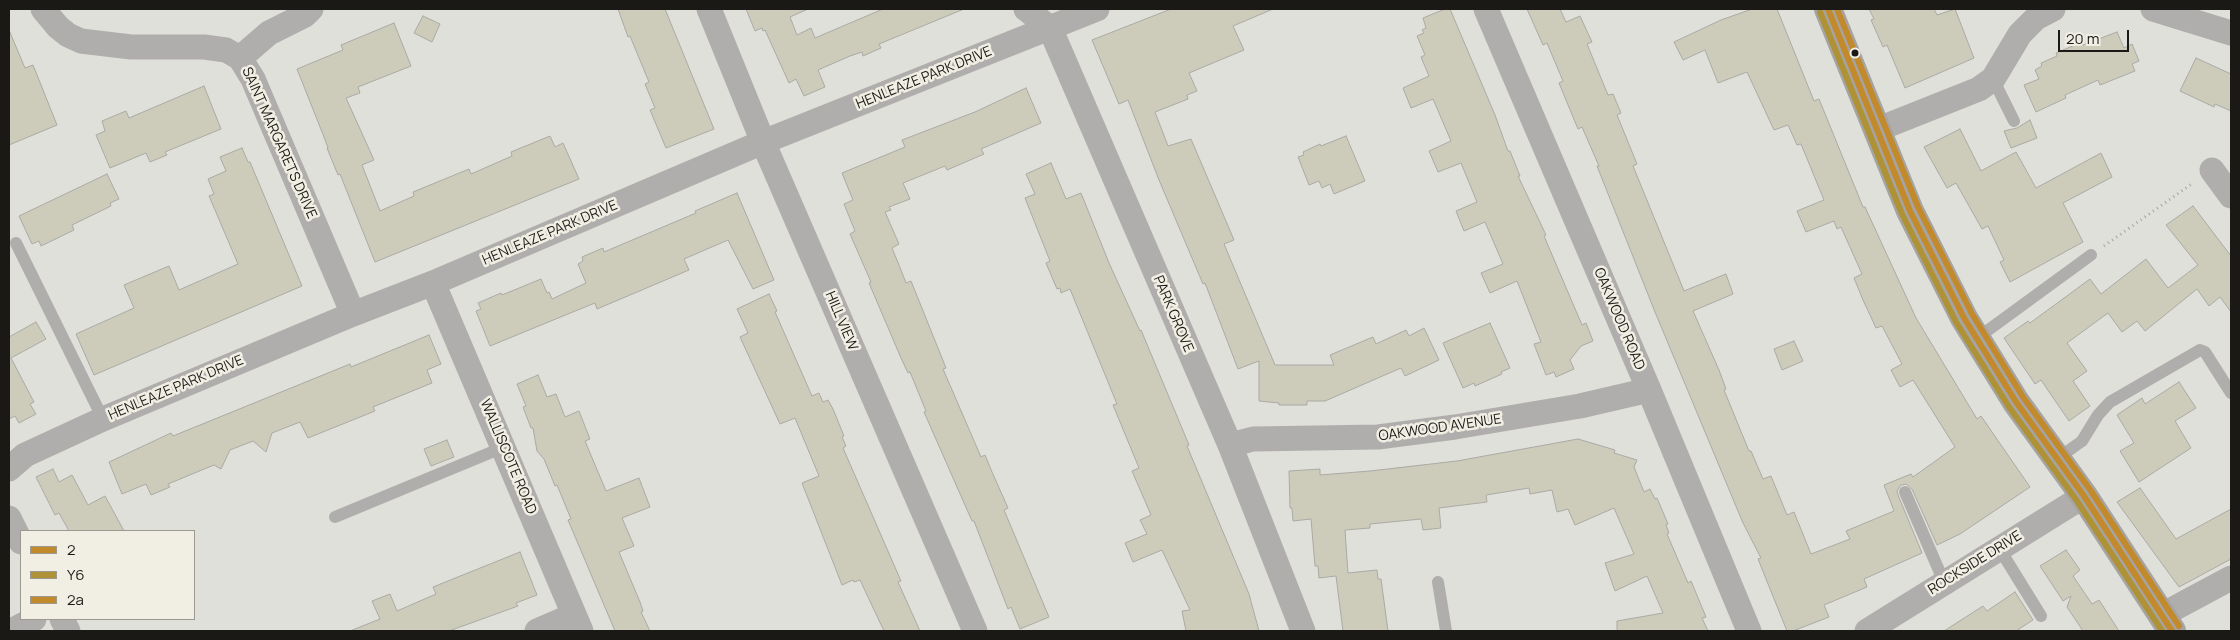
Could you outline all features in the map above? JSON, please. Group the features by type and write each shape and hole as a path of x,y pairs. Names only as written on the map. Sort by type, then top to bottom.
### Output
{"main road":[{"path":"1828,9 1910,211 1976,339 2016,402 2084,496 2167,623"}],"street":[{"name":"SAINT MARGARETS DRIVE","path":"43,9 68,36 81,41 131,47 204,47 226,50 240,58 253,79 353,314"},
{"path":"240,58 269,33 305,15 311,9"},
{"name":"HILL VIEW","path":"709,9 763,142 975,631"},
{"name":"PARK GROVE","path":"1026,9 1050,28 1230,445 1304,631"},
{"name":"HENLEAZE PARK DRIVE","path":"9,469 25,455 102,419 353,314 434,283 763,142 1097,9"},
{"name":"OAKWOOD ROAD","path":"1486,9 1649,390 1748,631"},
{"path":"1876,130 1979,89 1993,78 2020,34 2036,18 2053,9"},
{"path":"2153,9 2231,33"},
{"path":"2212,170 2230,190"},
{"name":"WALLISCOTE ROAD","path":"434,283 577,623"},
{"name":"OAKWOOD AVENUE","path":"1230,445 1253,439 1378,437 1455,427 1580,406 1649,390"},
{"name":"ROCKSIDE DRIVE","path":"1867,631 2084,496"},
{"path":"9,518 20,540"},
{"path":"2167,623 2231,578"},
{"path":"11,631 32,620"},
{"path":"538,631 577,623"}],"lane":[{"path":"1993,78 2014,121"},
{"path":"16,243 19,262 102,419"},
{"path":"1976,339 2091,255"},
{"path":"2057,459 2082,441 2098,415 2110,402 2200,350 2205,352 2231,393"},
{"path":"335,517 504,446"},
{"path":"1905,492 1944,582"},
{"path":"1999,548 2041,616"},
{"path":"1438,582 1446,631"}],"path":[{"path":"2091,255 2212,170"}],"building":[{"path":"618,9 665,9 714,129 666,148 650,110 655,108 645,84 649,82 630,36 628,37"},
{"path":"746,9 808,9 790,17 797,35 811,28 815,38 883,9 964,9 879,44 881,48 863,56 862,52 818,70 825,87 804,96 796,79 789,83 765,30 763,31 762,28 755,31"},
{"path":"1171,9 1273,9 1233,26 1244,50 1189,73 1197,91 1187,95 1188,99 1155,112 1168,146 1191,139 1234,240 1224,244 1275,365 1334,365 1330,355 1373,337 1376,344 1406,330 1409,336 1424,328 1439,360 1405,376 1401,368 1325,401 1307,401 1307,405 1279,405 1279,403 1259,401 1259,361 1238,369 1205,283 1203,284 1159,180 1128,100 1119,104 1092,40"},
{"path":"1445,9 1450,9 1495,115 1508,151 1510,151 1520,176 1518,176 1546,235 1544,236 1582,325 1586,323 1593,341 1581,346 1570,360 1574,369 1556,377 1554,372 1546,375 1534,344 1541,342 1517,281 1490,293 1481,273 1503,264 1485,222 1464,231 1456,211 1477,202 1461,163 1438,172 1429,151 1451,141 1433,99 1411,108 1403,88 1429,76 1421,57 1425,55 1417,36 1424,33 1422,30 1426,28 1423,18"},
{"path":"1527,9 1560,9 1566,22 1580,16 1592,42 1587,44 1608,95 1613,94 1621,113 1617,115 1637,164 1633,166 1684,291 1726,274 1733,294 1693,311 1719,370 1726,389 1724,390 1749,451 1751,451 1763,479 1771,476 1787,515 1794,512 1811,554 1850,539 1846,531 1894,511 1884,485 1911,474 1913,477 1955,447 1913,380 1900,387 1891,370 1902,364 1882,326 1876,328 1863,300 1854,278 1862,274 1841,227 1837,229 1834,221 1806,232 1797,211 1824,200 1801,144 1797,145 1788,125 1774,130 1747,72 1718,83 1705,50 1683,60 1674,42 1721,20 1752,9 1777,9 1814,101 1819,99 1863,207 1865,207 1916,318 1977,419 1981,416 2030,487 1960,534 1937,545 1912,489 1906,484 1901,485 1897,491 1898,495 1922,553 1864,579 1867,587 1824,605 1829,617 1793,631 1787,631 1758,559 1761,558 1743,523 1655,312 1597,166 1599,166 1582,127 1578,129 1559,83 1563,81 1547,43 1543,45"},
{"path":"1869,9 1934,9 1937,15 1955,9 1974,58 1905,88 1887,45 1883,47 1871,20 1874,19"},
{"path":"423,16 440,24 432,42 414,33"},
{"path":"394,23 411,66 358,87 360,93 346,98 374,160 362,165 380,211 414,196 413,192 469,169 471,174 512,156 511,152 550,136 555,147 563,143 579,179 375,262 340,174 338,175 327,148 297,69 343,50 341,45"},
{"path":"9,30 25,68 33,65 57,125 9,145"},
{"path":"2117,32 2124,48 2132,44 2139,61 2132,64 2135,71 2100,85 2098,80 2065,95 2066,98 2036,112 2024,85 2039,79 2035,70 2042,66 2041,63 2057,56 2056,53 2082,42 2083,45"},
{"path":"2196,58 2231,74 2231,111 2215,104 2214,107 2180,91"},
{"path":"204,86 221,129 165,152 167,155 150,162 146,153 110,168 96,135 105,131 102,121 126,111 129,118"},
{"path":"1026,88 1041,123 981,149 984,154 947,170 945,166 903,183 910,199 889,207 891,210 885,212 899,244 892,248 906,283 911,281 946,368 943,369 981,457 985,455 1008,508 1004,510 1049,617 1020,629 1011,607 1008,609 974,521 972,521 924,412 926,411 910,372 908,373 901,358 869,283 871,282 850,234 855,231 844,204 853,200 842,173 905,147 902,140 975,112"},
{"path":"2030,120 2037,138 2011,148 2004,131 2017,128"},
{"path":"1960,129 1981,171 2016,152 2036,188 2101,153 2112,177 2063,203 2083,242 2010,282 2000,262 2004,260 1988,226 1982,229 1956,183 1947,188 1924,147"},
{"path":"1346,136 1365,181 1334,194 1330,184 1322,188 1319,181 1309,185 1298,157 1304,155 1303,152 1320,144 1321,146"},
{"path":"242,148 248,162 250,162 302,286 94,375 76,334 134,308 124,285 169,266 179,290 238,264 209,196 214,194 208,179 226,171 220,157"},
{"path":"1051,163 1066,199 1081,193 1109,263 1141,330 1189,445 1187,446 1249,594 1259,631 1186,631 1182,611 1190,610 1162,550 1133,562 1125,543 1147,534 1140,520 1151,515 1132,471 1139,468 1113,405 1117,404 1070,289 1061,293 1060,288 1057,289 1046,263 1050,261 1025,198 1035,194 1026,174"},
{"path":"107,174 119,199 110,203 111,206 72,225 74,230 41,246 39,241 32,244 19,216"},
{"path":"737,193 774,280 753,289 728,240 684,259 689,270 597,309 595,303 490,346 476,311 481,309 478,303 541,279 552,299 586,283 578,264 583,261 582,257 603,248 604,252 696,213 695,211"},
{"path":"2193,206 2231,256 2231,312 2220,297 2209,306 2197,289 2145,331 2137,321 2122,332 2108,313 2067,343 2087,371 2073,381 2090,406 2069,421 2041,380 2035,384 2004,338 2028,321 2030,323 2090,279 2101,294 2146,259 2168,288 2198,265 2166,225"},
{"path":"769,294 812,396 819,393 823,402 828,400 833,409 844,436 842,437 846,446 843,448 901,581 898,582 920,631 884,631 860,580 854,582 853,580 842,585 802,483 819,476 795,418 780,424 740,337 748,333 737,309"},
{"path":"36,322 46,339 11,358 34,402 30,404 36,414 19,423 15,416 9,419 9,337"},
{"path":"1490,323 1510,368 1501,372 1502,374 1475,386 1474,383 1463,388 1443,343"},
{"path":"429,335 441,364 427,370 432,383 373,407 375,411 308,438 300,422 272,433 266,452 253,441 230,450 221,469 214,465 168,484 170,487 151,495 146,484 122,494 109,462 171,433 173,436 350,364 351,367"},
{"path":"1794,341 1803,361 1782,370 1774,349"},
{"path":"538,375 547,397 556,394 565,417 579,411 590,439 585,441 606,491 639,478 650,507 622,518 634,546 619,552 650,631 615,631 568,520 571,519 557,485 555,486 544,459 537,451 533,428 531,428 523,407 526,406 517,384"},
{"path":"2179,382 2196,408 2175,421 2191,448 2139,482 2120,451 2134,443 2117,415 2142,398 2145,404"},
{"path":"1578,439 1615,450 1614,453 1637,460 1634,467 1644,492 1650,489 1655,499 1657,498 1668,524 1666,525 1669,533 1667,534 1688,583 1691,581 1706,617 1702,618 1708,631 1617,631 1617,621 1663,613 1647,576 1615,591 1605,563 1634,554 1614,508 1575,525 1568,509 1557,512 1552,490 1530,494 1529,488 1486,495 1487,502 1439,508 1441,528 1423,530 1421,519 1370,524 1370,528 1345,530 1348,573 1377,570 1378,579 1381,579 1388,631 1343,631 1336,576 1319,578 1318,566 1315,566 1311,519 1293,521 1292,508 1290,508 1289,471 1320,469 1320,475 1370,471 1457,461"},
{"path":"447,440 454,457 431,466 424,449"},
{"path":"53,469 59,482 72,475 88,505 105,496 123,530 68,530 59,513 55,515 36,477"},
{"path":"2140,488 2176,539 2231,509 2231,559 2179,587 2117,502"},
{"path":"2066,550 2080,570 2073,576 2092,604 2099,600 2119,631 2083,631 2067,607 2071,596 2063,601 2040,566"},
{"path":"520,552 537,595 516,603 518,606 449,631 350,631 380,619 372,601 390,594 397,611 436,594 433,587"},
{"path":"2015,592 2033,620 2016,631 1944,631 1983,606 1987,611"}],"transit line":[{"name":"2","path":"1828,9 1910,211 1964,318 2016,402 2084,496 2172,631"},
{"name":"2a","path":"1837,9 1918,207 1972,314 2023,397 2091,491 2179,626"},
{"name":"Y6","path":"1820,12 1902,214 1956,322 2009,407 2077,501 2162,631"}]}
